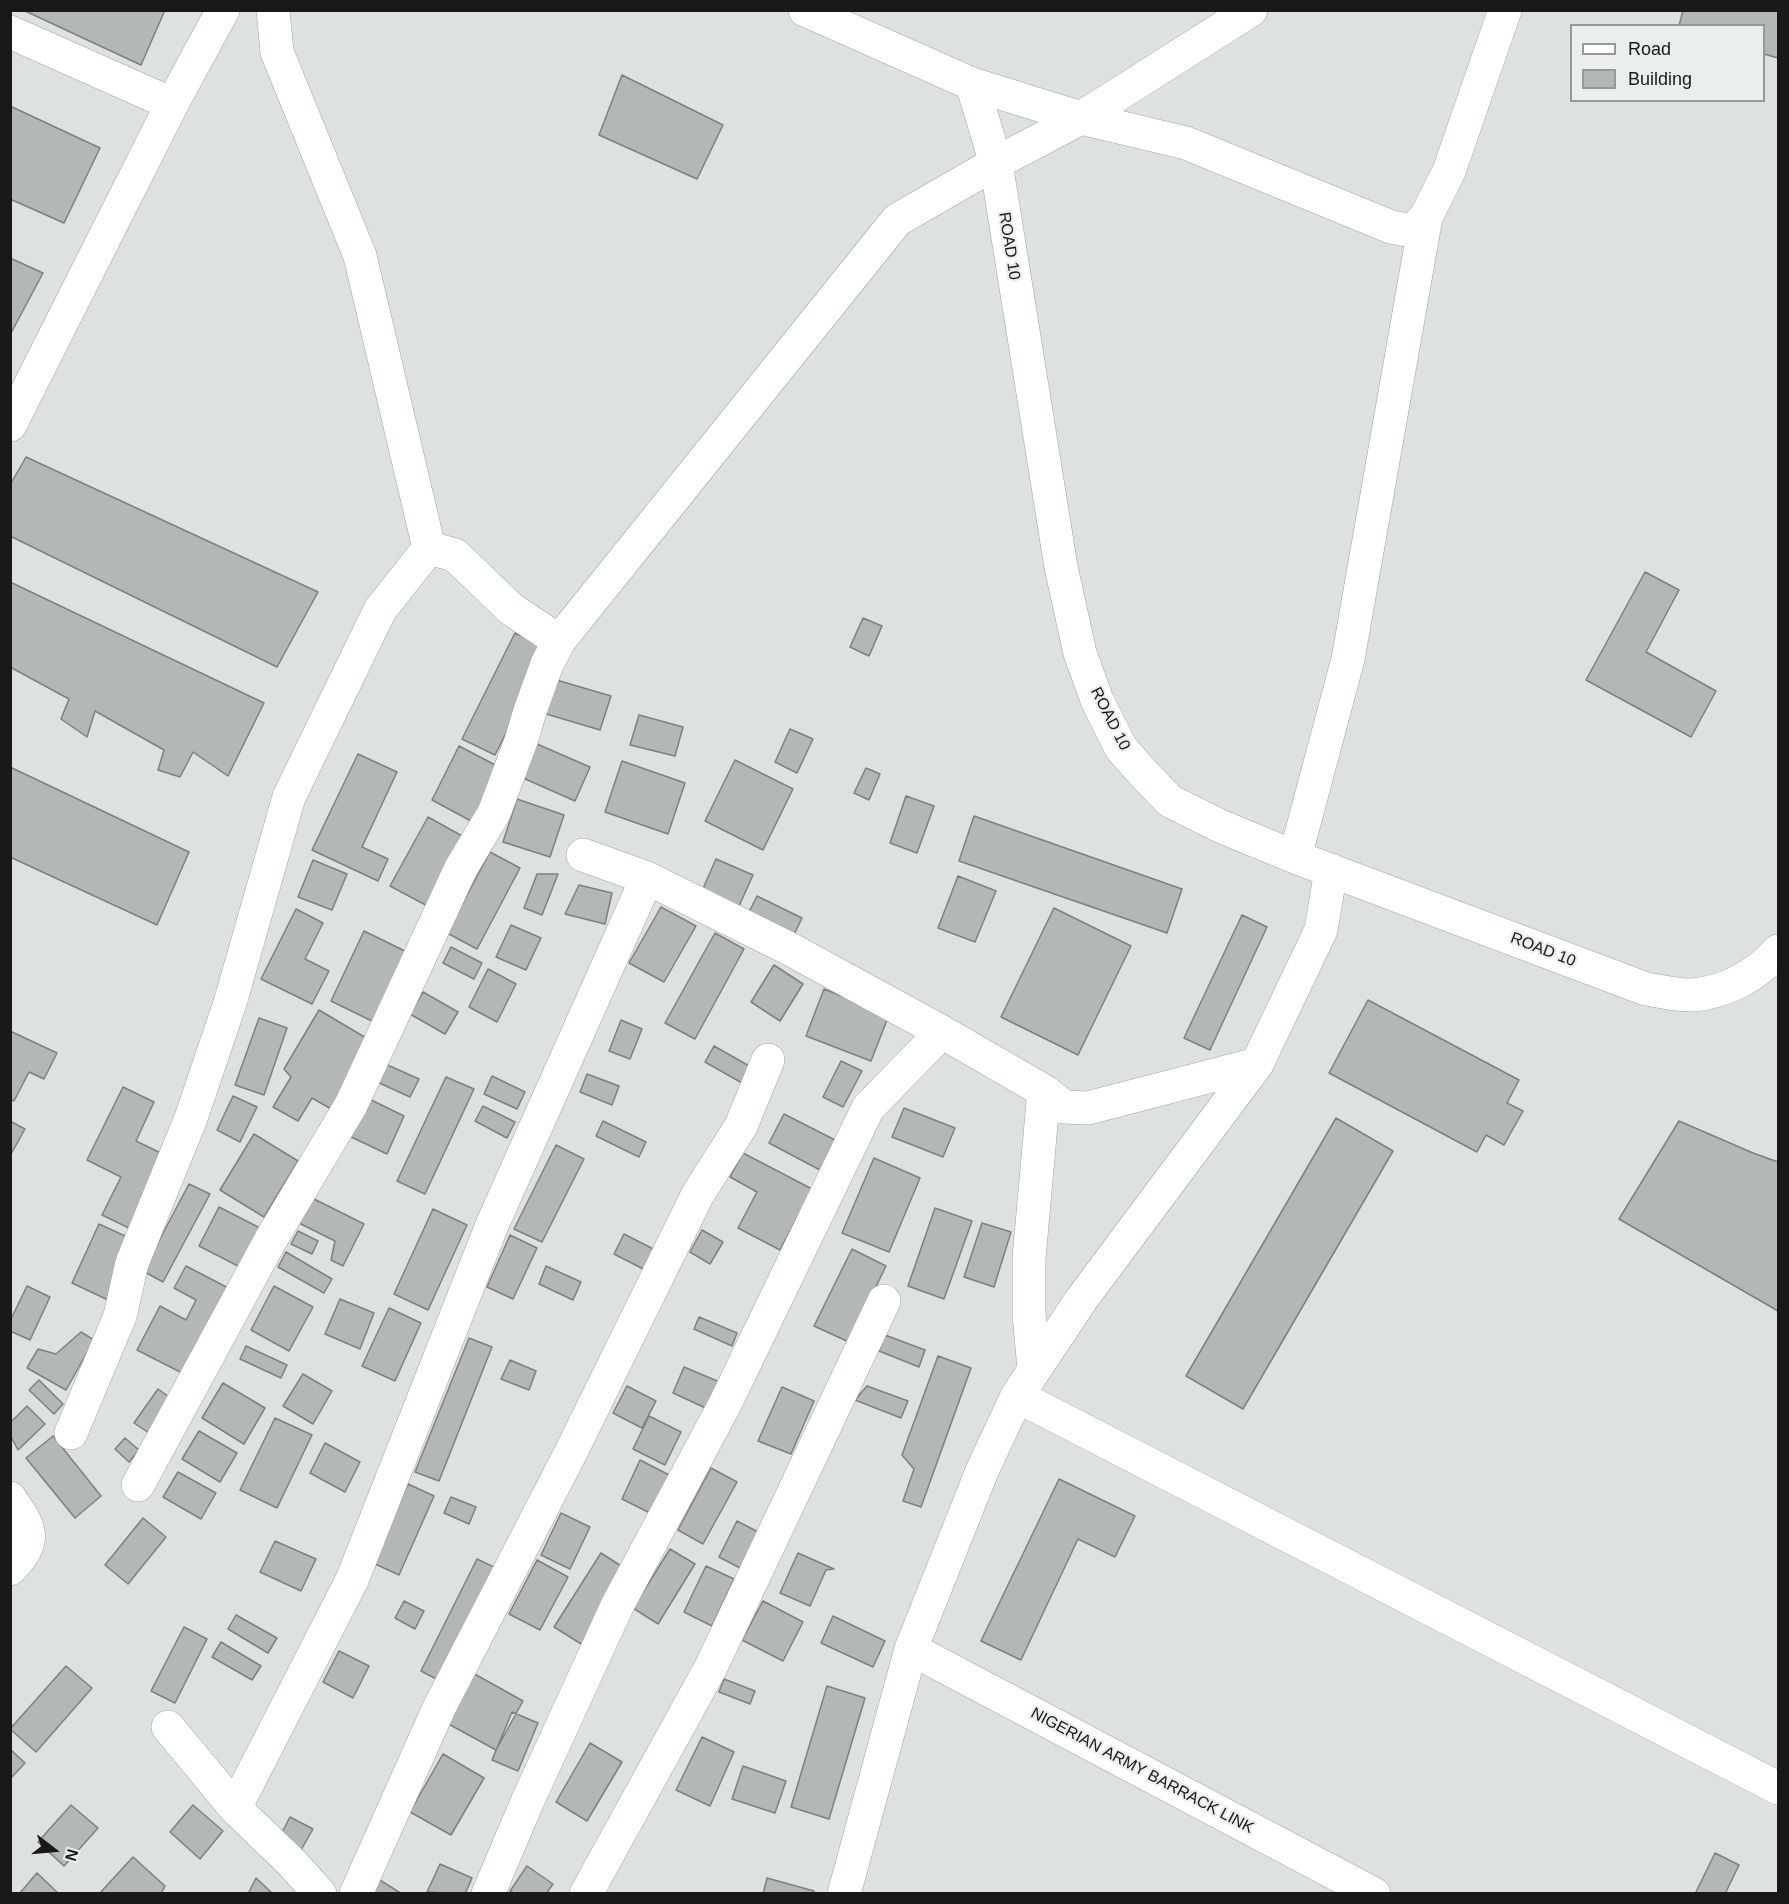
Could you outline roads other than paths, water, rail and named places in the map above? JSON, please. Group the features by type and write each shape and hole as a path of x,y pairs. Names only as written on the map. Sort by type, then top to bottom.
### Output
{"street":[{"path":"10,425 171,104 224,10"},
{"path":"273,10 277,52 360,256 429,548"},
{"path":"805,10 972,84 1081,118 1186,143 1391,227 1412,231 1426,217"},
{"path":"138,1485 270,1241 351,1105 461,868 494,813 501,789 521,741 533,701 547,664 559,641 897,220 996,163 1081,118 1251,10"},
{"path":"1295,857 1348,659 1426,217 1449,171 1505,10"},
{"path":"10,32 171,104"},
{"name":"ROAD 10","path":"972,84 996,163 1061,567 1080,653 1097,700 1121,748 1143,773 1170,801 1220,826 1295,857 1646,989 1691,995 1731,986 1754,974 1779,951"},
{"path":"429,548 455,555 511,609 559,641"},
{"path":"71,1433 120,1316 132,1263 191,1118 230,1003 289,797 380,610 429,548"},
{"path":"583,855 647,878 789,948 942,1032 1044,1091 1064,1107 1088,1108 1257,1064"},
{"path":"844,1893 911,1649 982,1471 1026,1382 1081,1300 1257,1064 1320,930 1331,870"},
{"path":"235,1808 352,1580 492,1225 647,878"},
{"path":"488,1893 618,1604 725,1404 868,1108 942,1032"},
{"path":"356,1893 439,1708 565,1462 698,1194 741,1126 768,1059"},
{"path":"1026,1382 1029,1258 1044,1091"},
{"path":"586,1893 711,1668 884,1301"},
{"path":"1026,1382 1779,1788"},
{"path":"10,1498 24,1519 29,1540 24,1556 10,1569"},
{"name":"NIGERIAN ARMY BARRACK LINK","path":"911,1649 1374,1893"},
{"path":"168,1727 235,1808 320,1893"}]}
